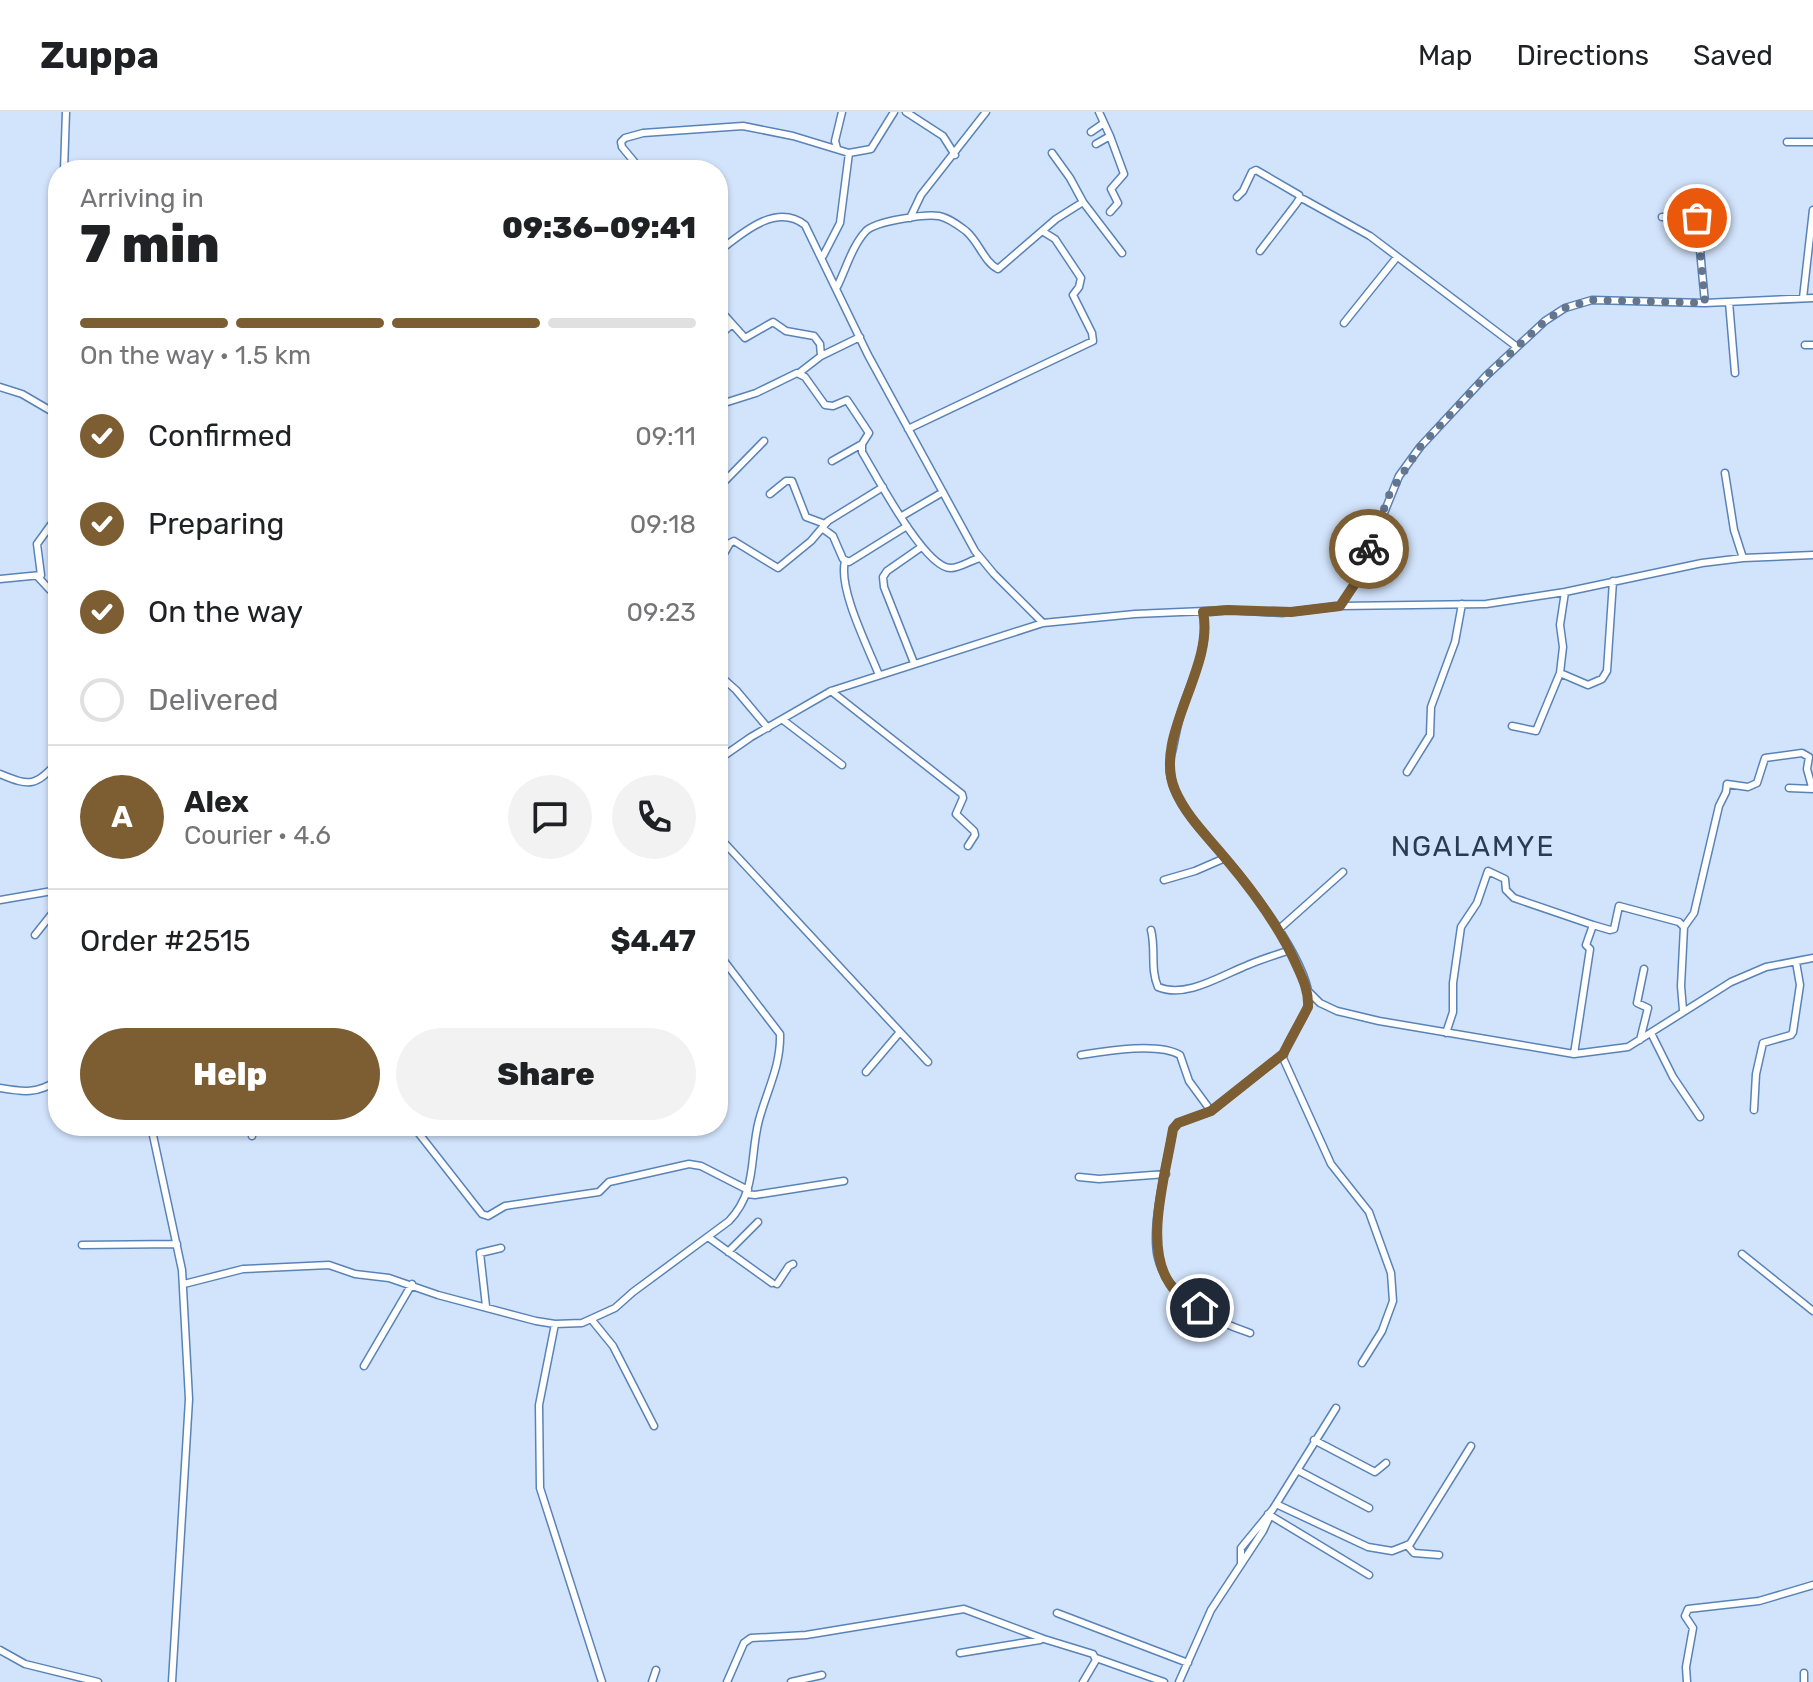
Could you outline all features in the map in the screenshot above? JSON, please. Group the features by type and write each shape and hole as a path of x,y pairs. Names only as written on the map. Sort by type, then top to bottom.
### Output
{"street":[{"path":"64,160 66,112"},
{"path":"837,148 835,141 842,112"},
{"path":"633,160 621,144 625,138 643,133 743,126 849,153 871,149 894,112"},
{"path":"906,112 943,136 955,155"},
{"path":"910,218 927,186 955,155 986,112"},
{"path":"1099,112 1124,174 1111,189 1118,203 1110,212"},
{"path":"1091,132 1104,123"},
{"path":"1096,144 1110,136"},
{"path":"1787,142 1813,142"},
{"path":"823,258 824,250 840,223 849,153"},
{"path":"1052,153 1083,202 1122,253"},
{"path":"1237,197 1256,170 1300,198 1363,231 1517,347"},
{"path":"1260,251 1300,198"},
{"path":"837,287 867,230 877,225 934,216 954,222 973,237 991,265 998,269 1069,209 1083,202"},
{"path":"1803,298 1813,210"},
{"path":"1662,217 1693,215 1697,218 1705,303"},
{"path":"728,245 755,225 787,217 805,225 908,429 980,558 1043,623"},
{"path":"908,429 1093,341 1073,295 1081,278 1055,239 1042,231"},
{"path":"1344,323 1397,257"},
{"path":"1340,606 1356,582 1399,476 1420,447 1545,321 1577,303 1592,300 1705,303 1813,298"},
{"path":"1729,302 1735,373"},
{"path":"728,321 746,338 773,322 786,331 814,336 820,344 821,356"},
{"path":"728,328 731,325"},
{"path":"728,402 799,373 821,356 860,337"},
{"path":"799,373 825,405 833,406 844,400 849,402 869,433 862,444 832,461"},
{"path":"0,387 48,408"},
{"path":"728,478 764,441"},
{"path":"862,444 862,452 920,548 950,569 980,558"},
{"path":"1725,473 1734,530 1743,558"},
{"path":"770,494 786,481 792,481 806,517 824,526 833,536 845,561 843,570 848,599 879,675"},
{"path":"728,549 734,541 777,569 824,526 883,487"},
{"path":"902,516 943,492"},
{"path":"845,561 856,558 907,526"},
{"path":"38,577 42,570 37,544 48,529"},
{"path":"914,663 884,587 883,577 920,548"},
{"path":"728,754 831,691 1043,623 1113,615 1228,610 1291,612 1340,606 1504,602 1702,563 1813,555"},
{"path":"0,579 38,577"},
{"path":"38,577 48,588"},
{"path":"1560,673 1588,685 1602,679 1607,671 1613,581"},
{"path":"1512,726 1536,731 1560,673 1563,647 1560,625 1565,592"},
{"path":"1407,772 1430,735 1431,707 1455,642 1462,604"},
{"path":"1203,612 1204,635 1176,729 1169,759 1170,774 1179,799 1290,950 1307,990 1308,1007 1283,1054 1211,1111 1178,1123 1173,1129 1160,1203 1157,1248 1158,1259 1170,1284 1182,1297 1212,1316 1250,1333"},
{"path":"728,683 768,728"},
{"path":"831,691 962,794 956,814 974,831 968,846"},
{"path":"783,720 842,765"},
{"path":"1683,1010 1684,927 1694,913 1727,784 1748,787 1757,783 1765,758 1802,753 1809,757 1807,769 1813,788 1789,788"},
{"path":"0,774 27,784 40,781 48,773"},
{"path":"728,847 928,1062"},
{"path":"1164,880 1225,858"},
{"path":"1446,1033 1453,1012 1453,983 1461,927 1477,903 1488,871 1505,879 1506,890 1514,898 1610,930 1614,929 1619,906 1679,922 1684,927"},
{"path":"1278,930 1343,872"},
{"path":"0,900 48,892"},
{"path":"35,935 48,919"},
{"path":"1574,1054 1590,949 1586,945 1593,925"},
{"path":"1151,930 1155,981 1158,987 1165,990 1201,987 1247,965 1290,950"},
{"path":"1307,990 1320,1003 1337,1011 1574,1054 1615,1050 1640,1040 1731,982 1766,967 1813,958"},
{"path":"1754,1110 1756,1074 1763,1043 1793,1032 1800,985 1796,962"},
{"path":"184,1284 243,1269 329,1265 355,1274 412,1284 438,1295 555,1324 582,1323 615,1308 741,1208 747,1192 758,1122 777,1070 780,1034 728,966"},
{"path":"1640,1040 1648,1008 1637,1003 1644,969"},
{"path":"1308,1007 1320,1003"},
{"path":"866,1072 900,1032"},
{"path":"1651,1033 1673,1077 1700,1117"},
{"path":"1081,1055 1115,1050 1171,1050 1180,1055 1189,1081 1211,1111"},
{"path":"1283,1054 1331,1164 1369,1212 1391,1273 1393,1301 1382,1331 1362,1363"},
{"path":"0,1088 28,1092 40,1091 48,1086"},
{"path":"153,1136 184,1284 189,1399 172,1682"},
{"path":"421,1136 485,1215 497,1213 505,1206 599,1192 609,1182 689,1164 701,1166 755,1195 844,1181"},
{"path":"1079,1177 1099,1179 1166,1174"},
{"path":"728,1252 758,1222"},
{"path":"708,1237 774,1283 793,1264"},
{"path":"82,1245 177,1244"},
{"path":"486,1306 480,1253 501,1248"},
{"path":"1742,1254 1813,1311"},
{"path":"364,1366 412,1284"},
{"path":"591,1319 613,1346 654,1426"},
{"path":"555,1324 539,1405 540,1488 602,1682"},
{"path":"1179,1682 1211,1610 1263,1531 1268,1514 1336,1408"},
{"path":"1314,1440 1375,1472 1386,1463"},
{"path":"1276,1504 1368,1547 1392,1551 1407,1545 1471,1446"},
{"path":"1299,1471 1369,1508"},
{"path":"1268,1514 1369,1575"},
{"path":"1407,1545 1414,1553 1439,1555"},
{"path":"1687,1682 1686,1667 1693,1628 1685,1616 1688,1609 1759,1601 1813,1585"},
{"path":"727,1682 739,1651 751,1638 806,1635 964,1609 1164,1682"},
{"path":"1057,1613 1188,1663"},
{"path":"960,1653 1044,1639"},
{"path":"0,1650 25,1664 98,1682"},
{"path":"1083,1682 1096,1658"},
{"path":"652,1682 656,1670"},
{"path":"1804,1673 1804,1682"},
{"path":"791,1682 822,1675"}],"way so far":[{"path":"1369,549 1390,493 1420,447 1486,376 1545,321 1565,308 1592,300 1705,303 1697,218"}],"district":[{"name":"NGALAMYE","path":"1473,846"}],"route":[{"path":"1200,1308 1182,1297 1170,1284 1158,1259 1160,1203 1173,1129 1178,1123 1211,1111 1283,1054 1308,1007 1309,998 1290,950 1278,930 1179,799 1173,787 1169,759 1198,663 1204,635 1203,612 1252,610 1274,613 1340,606 1356,582 1369,549"}]}
